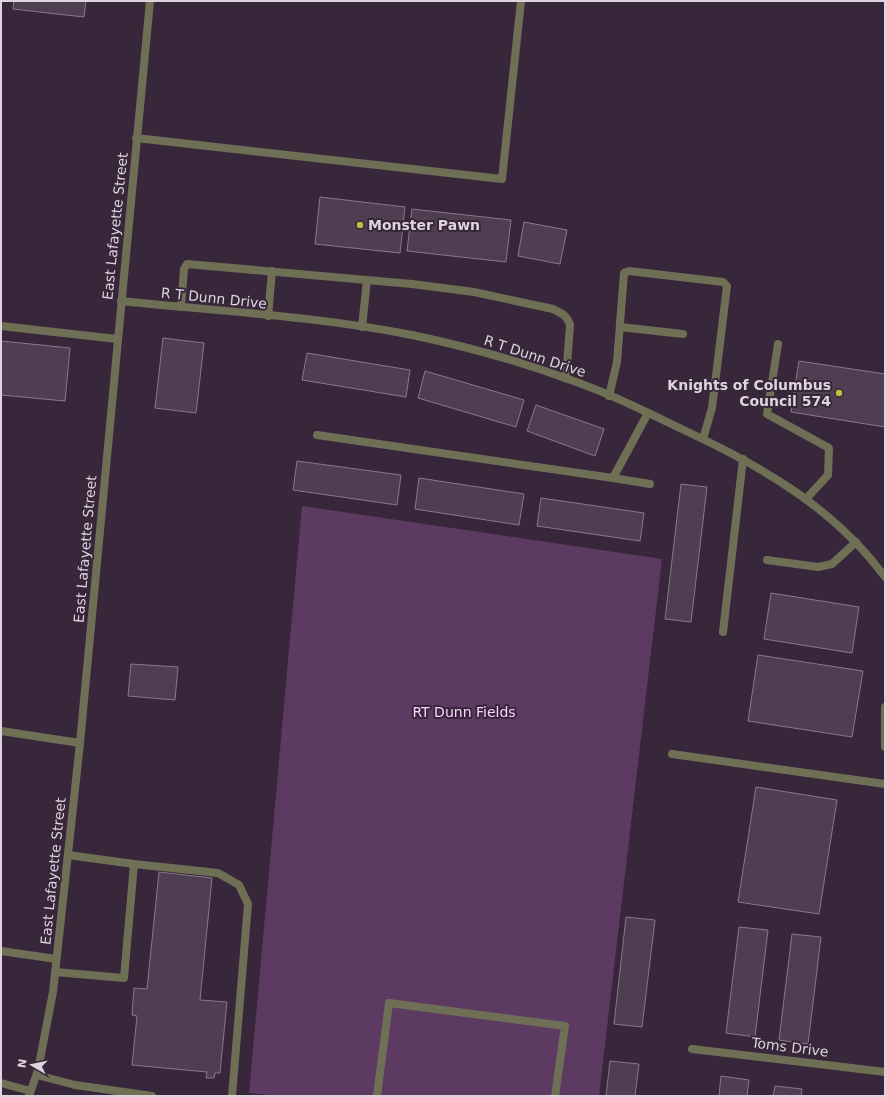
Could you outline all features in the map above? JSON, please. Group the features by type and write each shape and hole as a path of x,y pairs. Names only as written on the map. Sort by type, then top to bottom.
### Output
{"street":[{"name":"East Lafayette Street","path":"30,1094 37,1075 49,1018 68,855 80,743 150,1"},
{"path":"136,138 204,147 502,179 521,1"},
{"path":"181,307 184,268 187,264 368,280 474,292 553,309 568,318 570,325 566,378"},
{"path":"268,316 272,271"},
{"path":"609,396 617,362 622,277 624,273 629,271 726,284 728,286 712,408 703,439"},
{"path":"362,327 368,280"},
{"name":"R T Dunn Drive","path":"121,301 362,327 411,335 487,354 566,378 648,413 744,459 818,508 856,542 885,576"},
{"path":"1,326 117,339"},
{"path":"620,327 683,334"},
{"path":"778,344 767,414 829,448 828,475 806,499"},
{"path":"613,478 648,413"},
{"path":"317,435 650,484"},
{"path":"723,632 744,459"},
{"path":"767,560 818,567 832,564 856,542"},
{"path":"885,706 885,747"},
{"path":"1,731 80,743"},
{"path":"672,754 885,784"},
{"path":"68,855 218,873 239,885 248,904 232,1096"},
{"path":"55,972 124,978 134,864"},
{"path":"1,951 56,959"},
{"path":"377,1096 389,1003 565,1026 556,1096"},
{"name":"Toms Drive","path":"692,1049 885,1072"},
{"path":"37,1075 75,1085 152,1096"},
{"path":"1,1083 30,1094"}],"green space":[{"name":"RT Dunn Fields","path":"302,506 662,559 599,1096 283,1096 249,1093"}],"building":[{"path":"14,1 86,1 84,17 13,9"},
{"name":"Monster Pawn","path":"320,197 405,207 400,253 315,244"},
{"path":"412,209 511,220 506,262 407,251"},
{"path":"524,222 567,230 560,264 518,256"},
{"path":"163,338 204,343 196,413 155,408"},
{"path":"1,341 70,348 65,401 1,395"},
{"path":"307,353 410,370 406,397 302,380"},
{"name":"Knights of Columbus Council 574","path":"799,361 885,374 885,427 791,412"},
{"path":"425,371 524,400 516,427 418,398"},
{"path":"536,405 604,429 595,456 527,431"},
{"path":"297,461 401,475 397,505 293,490"},
{"path":"419,478 524,494 519,525 415,509"},
{"path":"681,484 707,487 691,622 665,619"},
{"path":"541,498 644,513 640,541 537,526"},
{"path":"771,593 859,607 852,653 764,639"},
{"path":"758,655 863,671 852,737 748,721"},
{"path":"131,664 178,667 175,700 128,696"},
{"path":"756,787 837,800 819,914 738,902"},
{"path":"159,872 212,878 200,1000 227,1002 220,1073 215,1073 214,1078 206,1078 207,1072 132,1065 137,1016 132,1015 134,988 147,989"},
{"path":"626,917 655,920 642,1027 614,1024"},
{"path":"739,927 768,930 755,1037 726,1033"},
{"path":"792,934 821,937 808,1044 779,1040"},
{"path":"610,1061 639,1064 635,1096 606,1096"},
{"path":"721,1076 749,1080 747,1096 719,1096"},
{"path":"775,1086 802,1089 801,1096 773,1096"}],"place":[{"name":"Monster Pawn","path":"360,225"},
{"name":"Knights of Columbus Council 574","path":"839,393"}]}
